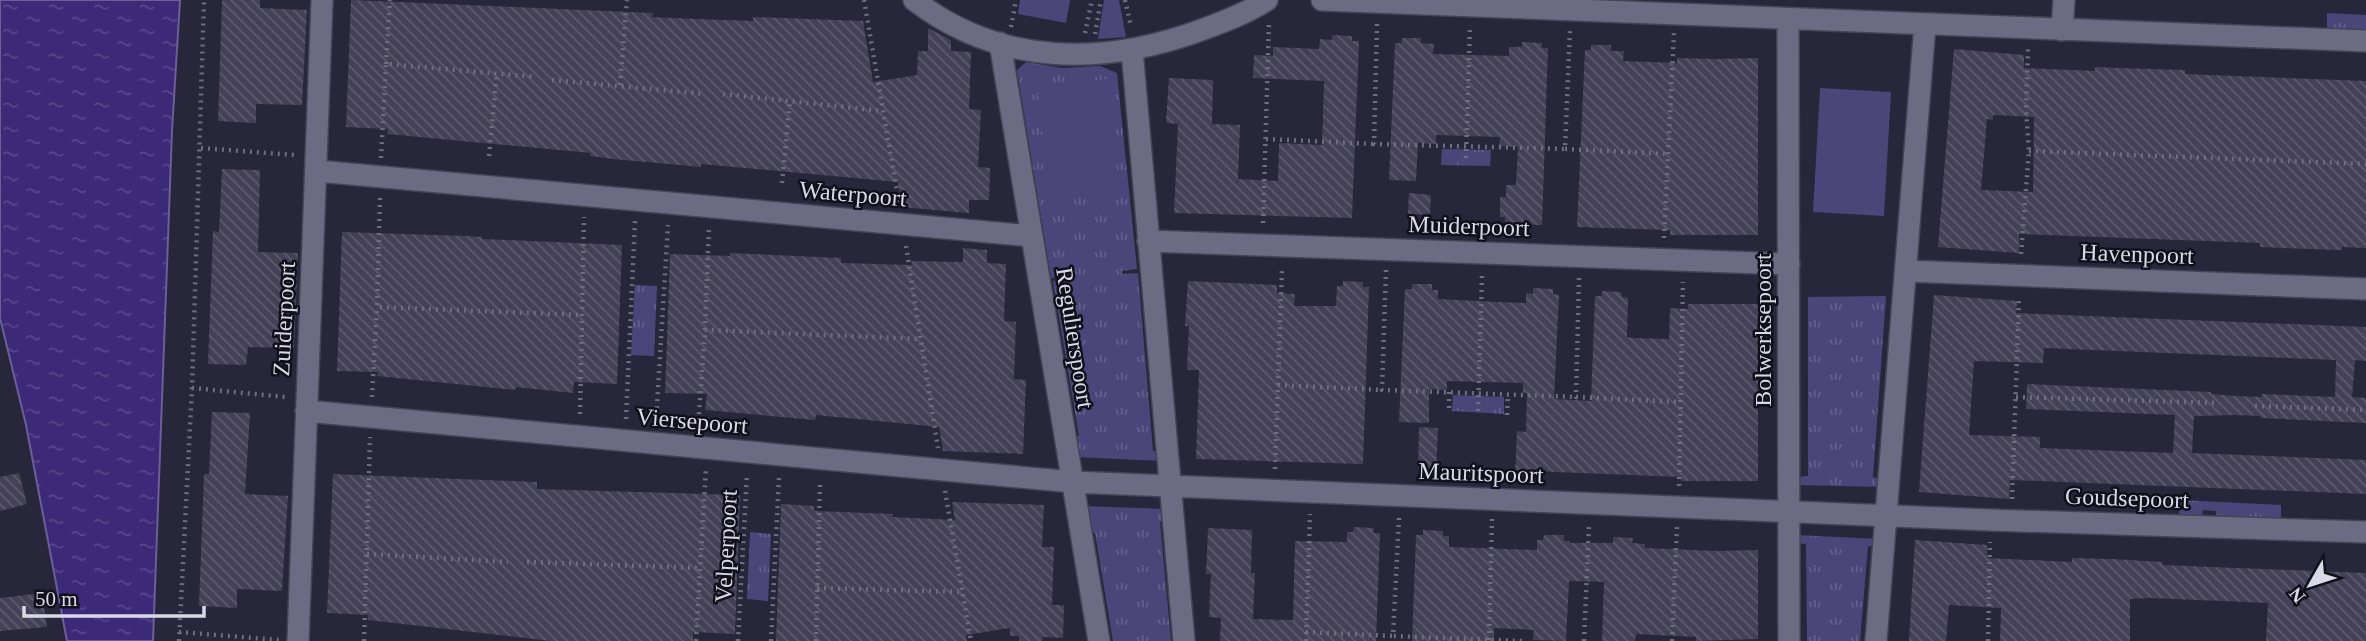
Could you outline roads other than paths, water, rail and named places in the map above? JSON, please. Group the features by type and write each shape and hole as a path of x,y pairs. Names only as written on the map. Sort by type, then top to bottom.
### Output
{"street":[{"name":"Zuiderpoort","path":"298,641 323,0"},
{"path":"914,0 949,22 1000,43 1048,54 1086,55 1132,50 1268,9"},
{"path":"1322,0 1571,11 1652,7 1675,15 2366,41"},
{"path":"2062,30 2064,0"},
{"name":"Bolwerksepoort","path":"1788,19 1789,641"},
{"path":"1876,641 1925,24"},
{"name":"Regulierspoort","path":"1000,43 1099,641"},
{"path":"1132,50 1184,641"},
{"name":"Waterpoort","path":"317,164 381,177 1032,236"},
{"name":"Muiderpoort","path":"1148,241 1789,264"},
{"name":"Havenpoort","path":"1906,271 2366,289"},
{"name":"Viersepoort","path":"307,405 371,417 1073,482 1171,487"},
{"name":"Mauritspoort","path":"1171,487 1886,515"},
{"name":"Goudsepoort","path":"1886,515 2366,531"}],"water":[{"path":"0,0 180,0 172,131 153,641 67,641 26,425 0,318"}]}
